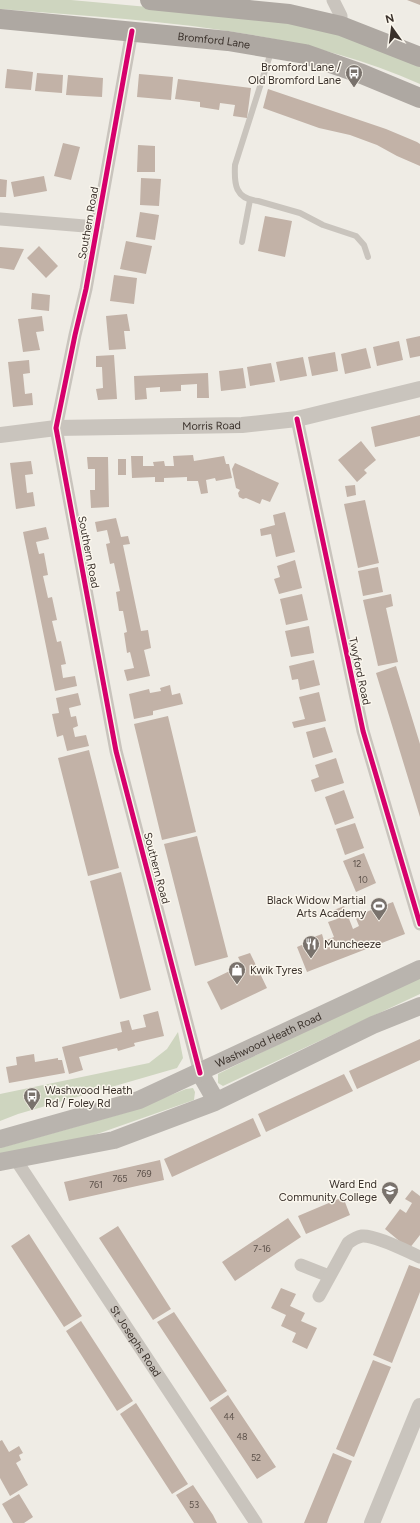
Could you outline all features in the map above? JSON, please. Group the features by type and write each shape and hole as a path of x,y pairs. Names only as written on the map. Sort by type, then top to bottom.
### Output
{"main road":[{"path":"150,0 289,14 342,26 420,57"},
{"name":"Bromford Lane","path":"0,19 228,41 305,54 362,74 420,98"},
{"name":"Washwood Heath Road","path":"0,1139 139,1100 200,1073 313,1018 420,969"},
{"path":"8,1161 114,1140 216,1101 372,1025 420,1006"},
{"path":"200,1073 216,1101"}],"street":[{"path":"333,0 341,16 342,26"},
{"name":"Southern Road","path":"132,32 86,289 56,428 116,751 200,1073"},
{"path":"0,219 97,227"},
{"name":"Morris Road","path":"0,435 56,428 242,425 297,419 420,389"},
{"name":"Twyford Road","path":"297,419 363,731 420,924"},
{"name":"St Josephs Road","path":"8,1161 256,1523"},
{"path":"319,1296 348,1243 354,1239 362,1236 373,1237 420,1257"},
{"path":"301,1265 329,1276"},
{"path":"372,1523 420,1406"}],"lane":[{"path":"272,49 235,166 234,180 238,191 250,200 300,213 323,225 356,236 364,245 368,257"},
{"path":"242,242 250,200"}],"green space":[{"path":"0,0 71,0 289,21 345,36 420,66 420,84 370,64 319,49 267,38 160,22 0,9"},
{"path":"420,977 420,994 223,1086 218,1083 218,1074"},
{"path":"178,1032 183,1058 177,1068 18,1114 0,1121 0,1094 149,1063 167,1049"},
{"path":"193,1088 195,1092 194,1100 80,1140 0,1158 0,1148 128,1112 186,1089"}],"building":[{"path":"407,0 420,0 420,5"},
{"path":"7,69 33,72 31,90 5,88"},
{"path":"37,73 63,75 62,93 35,91"},
{"path":"139,74 173,77 171,100 137,97"},
{"path":"68,75 103,78 102,97 66,95"},
{"path":"178,79 251,88 247,118 233,116 235,105 220,103 219,110 200,107 200,102 175,99"},
{"path":"268,89 386,129 417,142 420,144 420,166 377,145 350,135 319,128 263,108"},
{"path":"63,143 80,147 71,180 54,176"},
{"path":"138,145 155,146 155,172 137,172"},
{"path":"44,176 47,191 14,197 11,182"},
{"path":"141,178 161,179 159,206 140,205"},
{"path":"0,179 7,180 6,197 0,197"},
{"path":"140,212 159,215 155,240 136,237"},
{"path":"265,216 292,221 285,257 258,251"},
{"path":"126,241 152,246 146,274 120,269"},
{"path":"39,246 58,266 46,278 27,258"},
{"path":"0,247 24,249 14,270 0,268"},
{"path":"114,275 137,278 134,304 110,301"},
{"path":"32,293 50,295 49,311 31,309"},
{"path":"127,314 130,331 124,331 126,349 109,350 106,316"},
{"path":"42,316 44,331 36,332 40,350 23,352 18,319"},
{"path":"420,336 420,356 410,358 406,339"},
{"path":"399,341 403,360 377,366 373,347"},
{"path":"366,348 371,368 345,374 341,354"},
{"path":"335,352 338,371 312,376 308,357"},
{"path":"114,355 117,399 98,400 96,389 103,388 102,367 96,367 96,356"},
{"path":"303,357 307,376 280,381 276,362"},
{"path":"29,360 30,373 23,374 25,394 32,393 33,405 13,407 8,362"},
{"path":"271,363 275,382 250,386 247,367"},
{"path":"243,368 246,388 221,391 219,371"},
{"path":"208,373 209,398 197,398 197,384 181,385 181,391 160,392 160,387 146,388 147,399 135,400 134,376"},
{"path":"420,415 420,436 375,447 371,427"},
{"path":"361,441 376,460 364,470 367,473 357,482 338,460"},
{"path":"193,455 194,461 224,456 226,464 229,464 232,478 216,481 215,478 206,480 208,493 201,494 198,481 187,481 187,477 164,478 164,482 155,482 155,477 132,478 131,456 143,456 143,466 154,466 153,462 164,461 165,466 174,466 173,456"},
{"path":"87,457 108,457 109,507 91,508 90,490 95,490 95,469 88,469"},
{"path":"118,459 126,459 126,475 118,475"},
{"path":"31,461 33,474 25,475 27,493 33,492 35,506 16,509 10,463"},
{"path":"235,463 279,483 270,502 262,499 260,504 246,498 243,499 239,497 238,493 240,490 236,488 232,469"},
{"path":"355,485 356,495 347,497 345,486"},
{"path":"365,500 379,563 358,568 344,504"},
{"path":"285,512 295,552 276,557 271,534 261,536 260,529 275,525 273,515"},
{"path":"116,518 121,537 128,536 130,544 123,545 141,631 148,630 151,648 144,650 150,676 127,681 124,670 134,668 130,652 127,653 124,633 127,632 123,611 119,611 116,592 120,591 114,563 110,564 106,544 110,543 107,530 97,532 95,522"},
{"path":"46,527 49,539 36,542 39,554 44,553 48,575 43,576 48,598 52,597 57,620 52,621 57,642 61,641 66,664 61,665 63,678 75,676 77,686 55,691 23,532"},
{"path":"295,560 302,588 279,594 274,579 280,577 277,566"},
{"path":"378,567 383,592 363,596 358,571"},
{"path":"302,594 308,620 286,625 280,599"},
{"path":"391,594 393,606 386,608 398,662 378,666 363,600"},
{"path":"309,626 314,653 291,657 285,631"},
{"path":"314,660 320,685 300,690 298,679 292,680 289,666"},
{"path":"396,666 420,744 420,817 376,673"},
{"path":"170,685 172,695 180,693 183,704 153,711 153,715 134,719 129,694 149,689 150,693 161,691 160,688"},
{"path":"319,692 326,721 294,728 292,722 305,719 299,697"},
{"path":"78,693 81,705 69,708 71,717 76,716 78,726 73,728 75,737 86,735 89,746 67,751 63,735 57,737 52,714 59,713 56,698"},
{"path":"168,716 196,832 162,840 134,724"},
{"path":"325,727 333,752 313,758 306,732"},
{"path":"89,750 119,868 88,876 58,758"},
{"path":"336,758 344,783 315,792 311,780 319,777 315,765"},
{"path":"344,790 354,818 335,825 325,797"},
{"path":"355,823 364,848 345,855 336,829"},
{"path":"197,836 228,957 195,966 164,844"},
{"path":"364,853 376,883 356,892 343,861"},
{"path":"121,872 151,990 120,999 90,881"},
{"path":"393,902 405,934 307,972 297,947 304,944 303,941 322,934 324,941 334,937 328,922 337,919 334,910 344,906 353,929 359,926 355,916"},
{"name":"Kwik Tyres","path":"250,953 267,988 221,1010 207,982 242,965 238,957"},
{"path":"158,1011 164,1036 134,1043 135,1046 118,1051 117,1048 79,1057 83,1070 69,1074 62,1047 122,1032 120,1022 129,1020 132,1030 146,1027 143,1015"},
{"path":"420,1039 420,1060 357,1089 349,1071"},
{"path":"34,1054 35,1062 58,1058 58,1060 62,1060 65,1073 9,1083 6,1067 17,1065 16,1057"},
{"path":"344,1074 353,1091 266,1132 258,1114"},
{"path":"253,1118 261,1136 172,1177 164,1159"},
{"path":"160,1160 164,1180 69,1201 64,1182"},
{"path":"412,1190 420,1196 420,1235 409,1249 385,1229 400,1209 406,1213 412,1203 405,1199"},
{"path":"343,1197 350,1215 306,1234 298,1216"},
{"path":"288,1218 301,1237 235,1281 222,1262"},
{"path":"118,1226 171,1309 153,1320 99,1238"},
{"path":"29,1234 82,1316 64,1327 11,1246"},
{"path":"409,1265 420,1269 420,1292 392,1363 373,1355"},
{"path":"281,1288 296,1294 290,1306 305,1313 301,1321 317,1328 307,1349 292,1342 296,1333 281,1326 286,1315 271,1308"},
{"path":"174,1312 227,1391 210,1402 157,1322"},
{"path":"81,1321 133,1401 117,1411 66,1331"},
{"path":"373,1360 391,1367 354,1457 336,1449"},
{"path":"228,1395 276,1467 257,1479 210,1408"},
{"path":"136,1403 188,1484 172,1494 120,1414"},
{"path":"2,1440 9,1452 19,1446 23,1453 19,1455 21,1460 16,1463 28,1485 10,1496 0,1478 0,1441"},
{"path":"333,1453 352,1461 327,1523 304,1523"},
{"path":"193,1485 217,1523 194,1523 176,1495"},
{"path":"19,1494 33,1517 24,1523 13,1523 2,1504"}],"cycle path":[{"path":"132,31 86,289 56,428 116,751 200,1073"},
{"path":"297,419 363,731 420,924"}],"place":[{"name":"Bromford Lane / Old Bromford Lane","path":"354,88"},
{"name":"Black Widow Martial Arts Academy","path":"379,921"},
{"name":"Muncheeze","path":"311,959"},
{"name":"Kwik Tyres","path":"237,985"},
{"name":"Washwood Heath Rd / Foley Rd","path":"32,1111"},
{"name":"Ward End Community College","path":"390,1205"}]}
